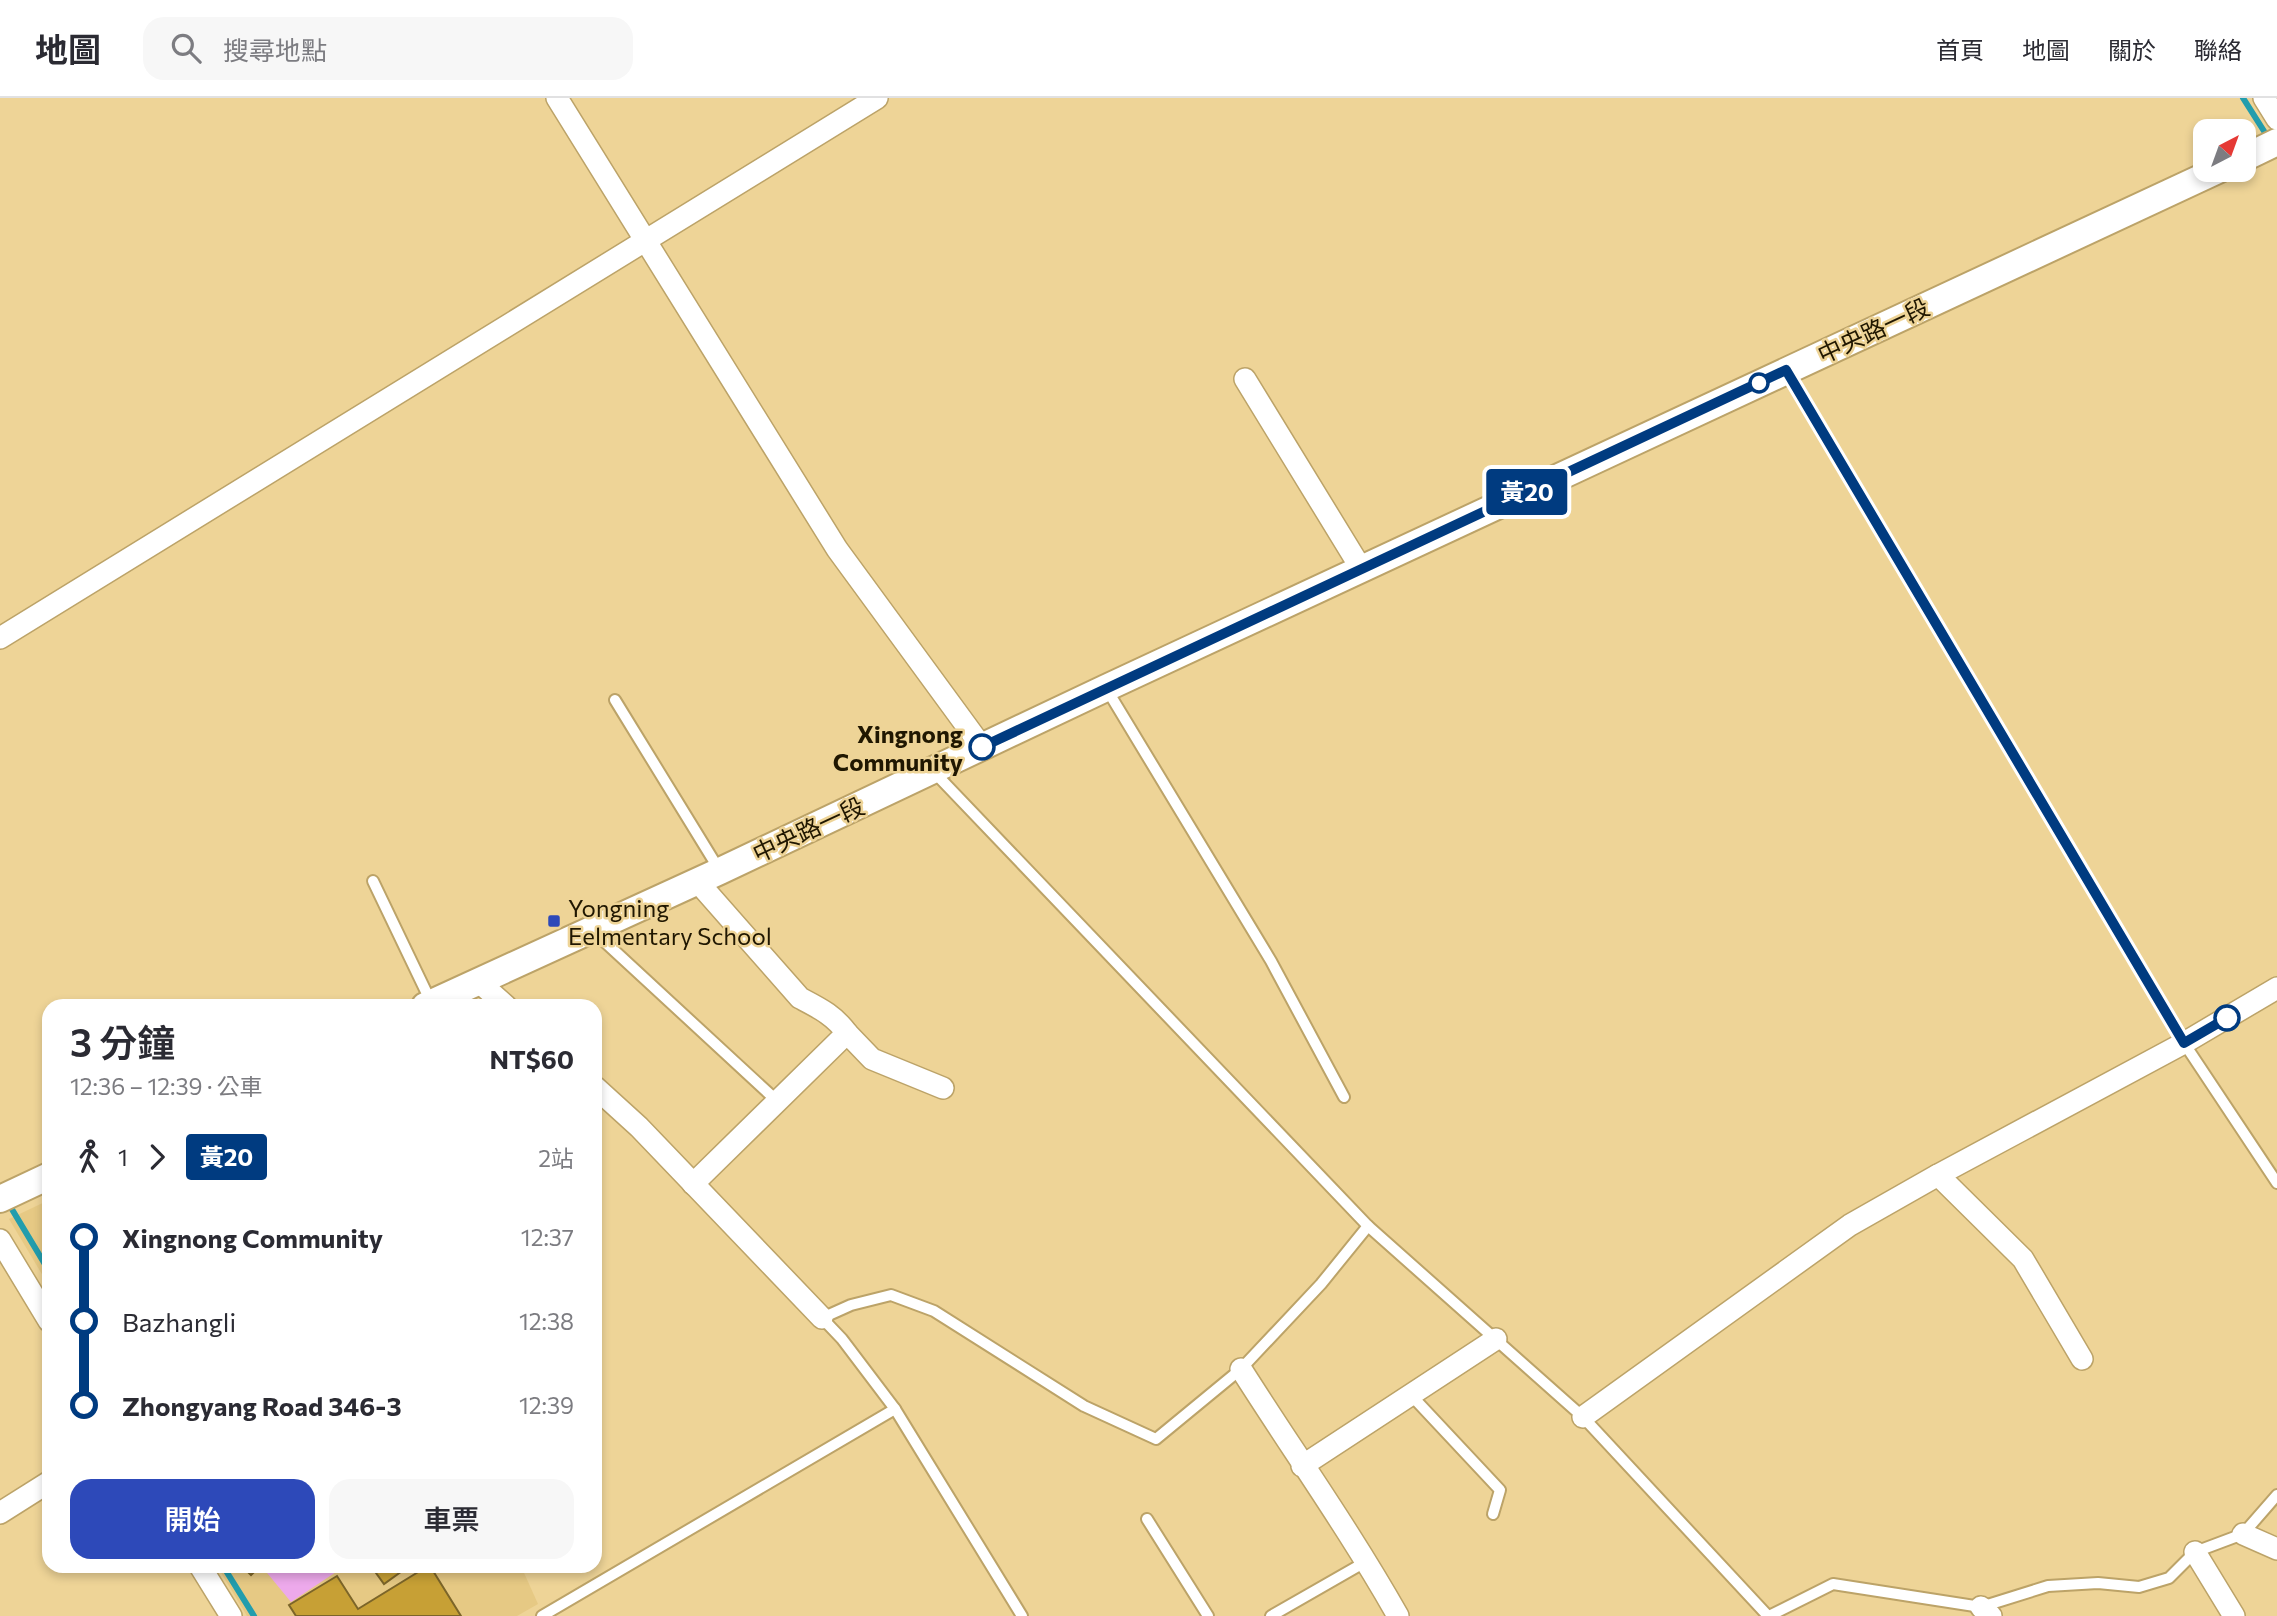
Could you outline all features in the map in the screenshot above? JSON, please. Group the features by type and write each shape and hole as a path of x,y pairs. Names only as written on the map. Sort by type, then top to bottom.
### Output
{"street":[{"path":"557,98 837,549 982,747"},
{"path":"0,638 877,98"},
{"path":"2264,98 2277,119"},
{"path":"2256,152 2277,142"},
{"name":"中央路一段","path":"441,999 2193,182"},
{"path":"1245,379 1362,570"},
{"path":"708,876 800,998 838,1020 872,1059 943,1088"},
{"path":"479,982 498,999"},
{"path":"1583,1417 1850,1225 2184,1043 2277,988"},
{"path":"693,1184 847,1033"},
{"path":"602,1093 639,1127 822,1318"},
{"path":"1938,1175 2023,1259 2082,1359"},
{"path":"0,1199 42,1180"},
{"path":"0,1240 42,1309"},
{"path":"1303,1466 1496,1339"},
{"path":"1241,1369 1367,1561 1398,1616"},
{"path":"0,1513 42,1486"},
{"path":"2242,1534 2277,1549"},
{"path":"2195,1552 2234,1616"},
{"path":"204,1573 231,1616"}],"lane":[{"path":"1786,370 2184,1043 2277,1183"},
{"path":"1106,688 1271,961 1344,1097"},
{"path":"615,700 708,876"},
{"path":"932,770 1368,1226 1583,1417 1769,1616 1833,1584 1986,1611 2048,1586 2098,1583 2139,1587 2169,1578 2195,1552 2242,1534 2277,1494"},
{"path":"373,881 425,999"},
{"path":"591,929 776,1100"},
{"path":"1022,1616 895,1409 842,1339 822,1318 851,1305 891,1295 934,1311 1084,1406 1156,1439 1241,1369 1321,1284 1368,1226"},
{"path":"1411,1395 1500,1490 1493,1514"},
{"path":"542,1616 895,1409"},
{"path":"1147,1519 1208,1616"},
{"path":"1272,1616 1367,1561"}],"shaded area":[{"path":"42,1203 42,1274 9,1219"},
{"path":"221,1573 524,1573 538,1604 517,1616 247,1616"},
{"path":"267,1573 334,1573 291,1602"}],"building":[{"path":"376,1573 399,1573 384,1584"},
{"path":"417,1573 434,1573 461,1616 296,1616 289,1605 337,1576 358,1609"}],"waterway":[{"path":"2243,98 2269,139"},
{"path":"7,1201 42,1259"},
{"path":"227,1573 254,1616"}],"bus line":[{"name":"黃20","path":"982,747 1786,370 2184,1043 2227,1018"}],"place":[{"name":"Xingnong Community","path":"982,747"},
{"name":"Yongning Eelmentary School","path":"554,921"}]}
